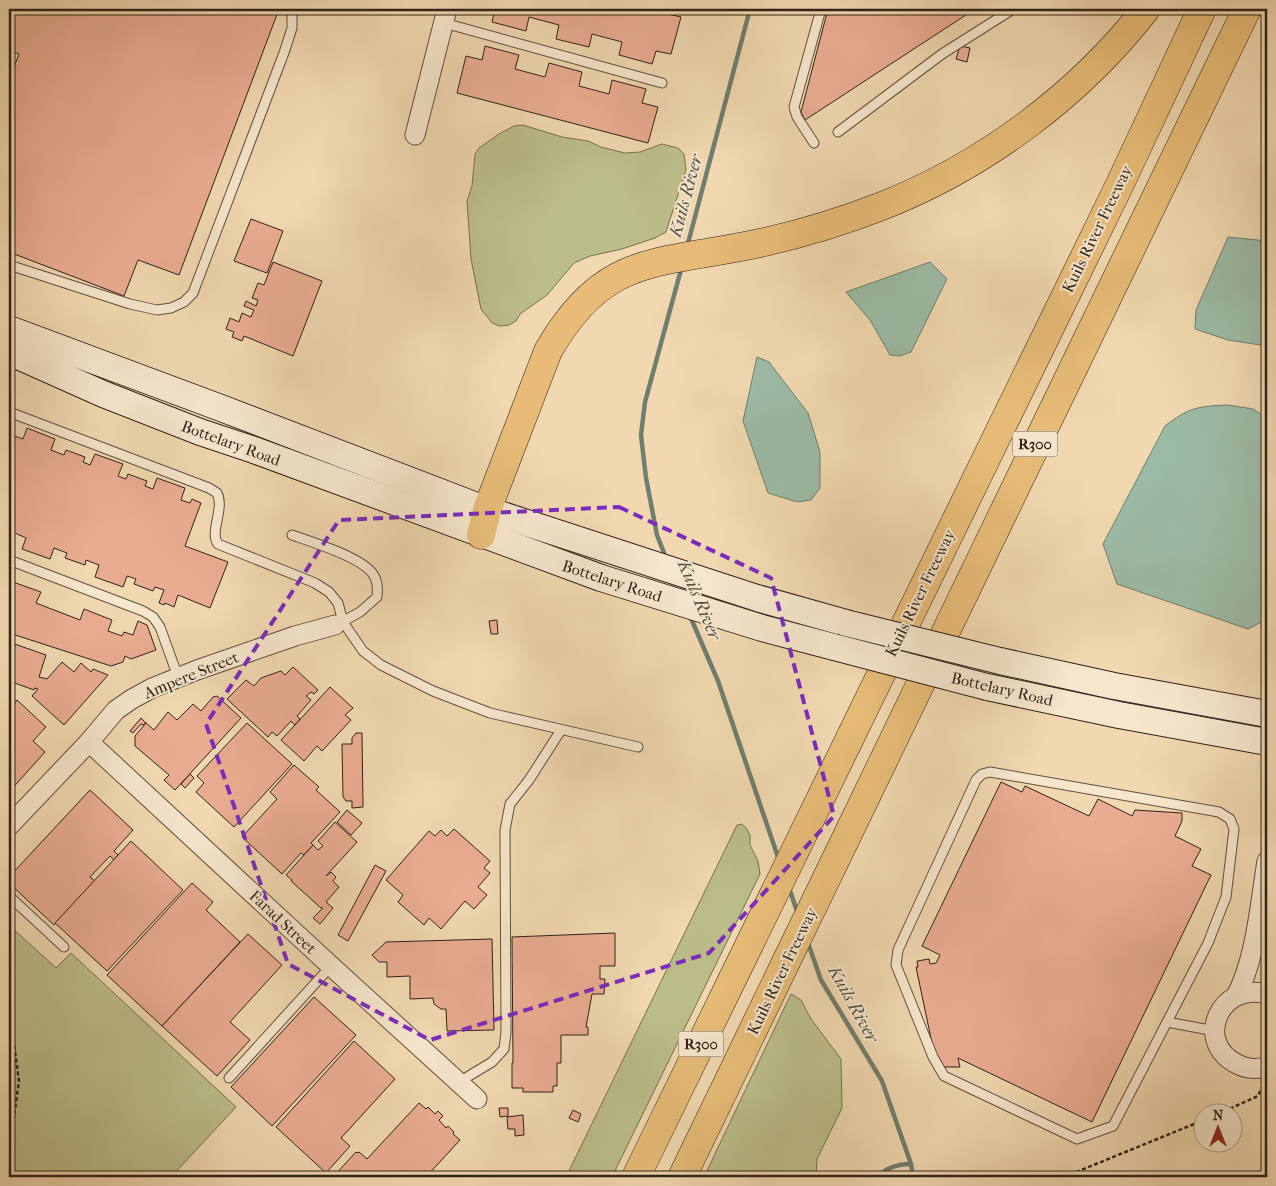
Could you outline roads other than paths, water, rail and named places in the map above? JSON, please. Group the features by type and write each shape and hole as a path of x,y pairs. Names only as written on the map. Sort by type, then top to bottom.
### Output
{"highway":[{"path":"484,523 548,351 561,328 583,301 601,286 639,266 798,234 883,205 927,185 977,157 1042,113 1106,56 1146,9"},
{"name":"Kuils River Freeway","path":"636,1177 1120,184 1202,9"},
{"name":"Kuils River Freeway","path":"682,1177 1247,9"},
{"path":"689,1177 696,1151"}],"main road":[{"path":"9,318 41,354"},
{"name":"Bottelary Road","path":"9,329 41,354 103,394 192,429 254,450 484,523 598,548 757,598 846,623 1000,661 1105,684 1267,714"},
{"name":"Bottelary Road","path":"9,352 41,354"},
{"path":"9,357 41,354"},
{"name":"Bottelary Road","path":"484,523 601,578 762,628 987,687 1119,715 1267,742"}],"street":[{"path":"415,134 446,16"},
{"name":"Ampere Street","path":"9,826 89,742 116,710 152,688 295,636 339,624"},
{"name":"Farad Street","path":"89,742 478,1099"},
{"path":"1236,996 1250,963 1267,861"},
{"path":"1267,994 1247,992 1227,1002 1220,1010 1216,1020 1215,1031 1217,1043 1222,1053 1230,1061 1252,1069 1267,1066"}],"lane":[{"path":"9,265 130,304 157,310 171,308 184,302 193,293 285,50 292,28 292,9"},
{"path":"814,143 797,117 794,107 821,9"},
{"path":"838,132 942,54 1013,9"},
{"path":"446,16 662,83"},
{"path":"9,412 210,488 217,493 220,502 215,537 218,544 315,583 329,592 338,603 339,624 363,650 381,665 424,687 490,713 638,748"},
{"path":"292,535 336,552 362,565 373,574 378,586 377,597 360,612 339,624"},
{"path":"9,560 143,611 153,617 160,627 178,678"},
{"path":"459,1082 492,1062 504,1050 506,1032 505,830 510,804 529,780 561,730"},
{"path":"990,772 1213,811 1230,819 1235,834 1226,897 1208,943 1167,1022 1113,1126 1078,1139 944,1076 933,1057 898,972 896,959 898,950 976,780 982,774 990,772"},
{"path":"9,896 64,947"},
{"path":"229,1078 331,966"},
{"path":"1167,1022 1215,1031"}],"waterway":[{"name":"Kuils River","path":"687,247 750,9"},
{"name":"Kuils River","path":"666,558 657,535 646,478 641,435 645,402 682,266"},
{"name":"Kuils River","path":"690,616 718,681 779,860"},
{"name":"Kuils River","path":"789,888 798,914"},
{"name":"Kuils River","path":"808,943 821,980 882,1081 911,1164 913,1177"},
{"path":"877,1177 893,1167 911,1164"}]}
